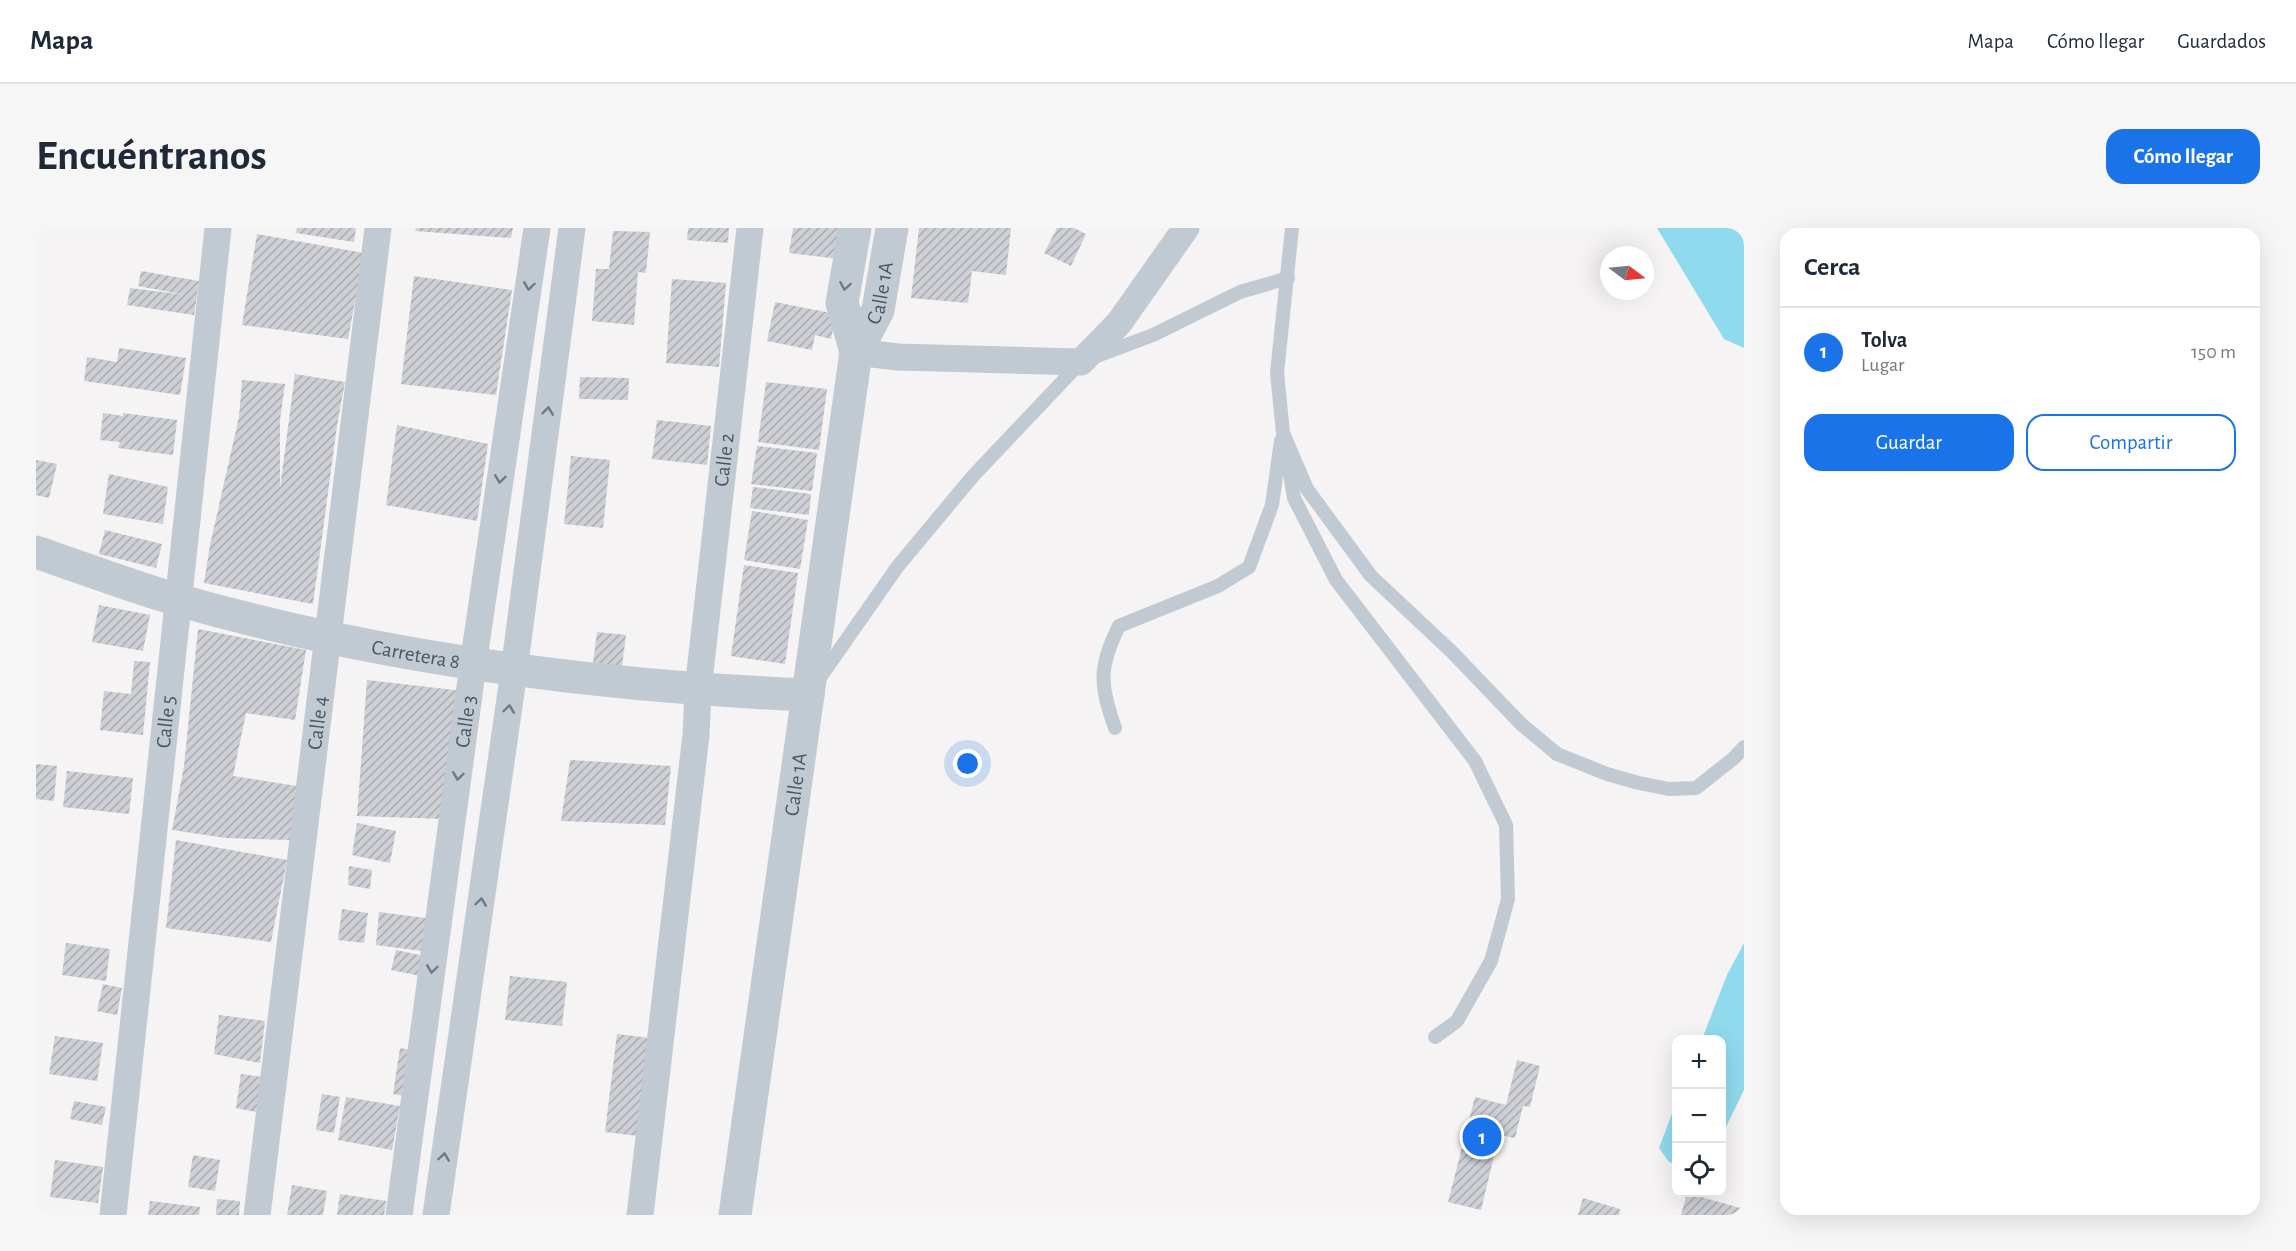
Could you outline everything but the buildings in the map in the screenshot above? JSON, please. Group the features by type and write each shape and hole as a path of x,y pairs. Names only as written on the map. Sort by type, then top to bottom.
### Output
{"street":[{"name":"Calle 5","path":"113,1215 218,228"},
{"name":"Calle 4","path":"257,1215 378,228"},
{"name":"Calle 3","path":"399,1215 473,665 537,228"},
{"name":"Calle 3","path":"436,1215 514,671 572,228"},
{"name":"Calle 2","path":"640,1215 696,735 698,690 750,228"},
{"name":"Calle 1A","path":"855,228 842,303 856,352"},
{"name":"Calle 1A","path":"735,1215 856,352 878,310 892,228"},
{"path":"856,352 897,357 1082,362 1119,322 1186,228"},
{"name":"Carretera 8","path":"36,552 177,600 328,638 473,665 698,690 808,695"}],"lane":[{"path":"1292,228 1277,373 1283,433 1294,498 1336,580 1475,761 1506,825 1508,899 1491,960 1457,1021 1435,1037"},
{"path":"808,695 906,557 972,476 1082,362 1153,335 1240,292 1288,278"},
{"path":"1115,729 1104,697 1104,663 1119,626 1218,586 1249,567 1272,505 1276,465 1283,433"},
{"path":"1283,433 1307,489 1371,576 1452,652 1521,724 1557,754 1607,774 1639,783 1668,789 1696,788 1744,747"}],"water":[{"path":"1657,228 1744,228 1744,348 1724,339"},
{"path":"1744,943 1744,1090 1726,1127 1726,1035 1704,1035 1727,975"},
{"path":"1672,1114 1672,1163 1659,1148"}],"place":[{"name":"Tolva","path":"1482,1137"}]}
